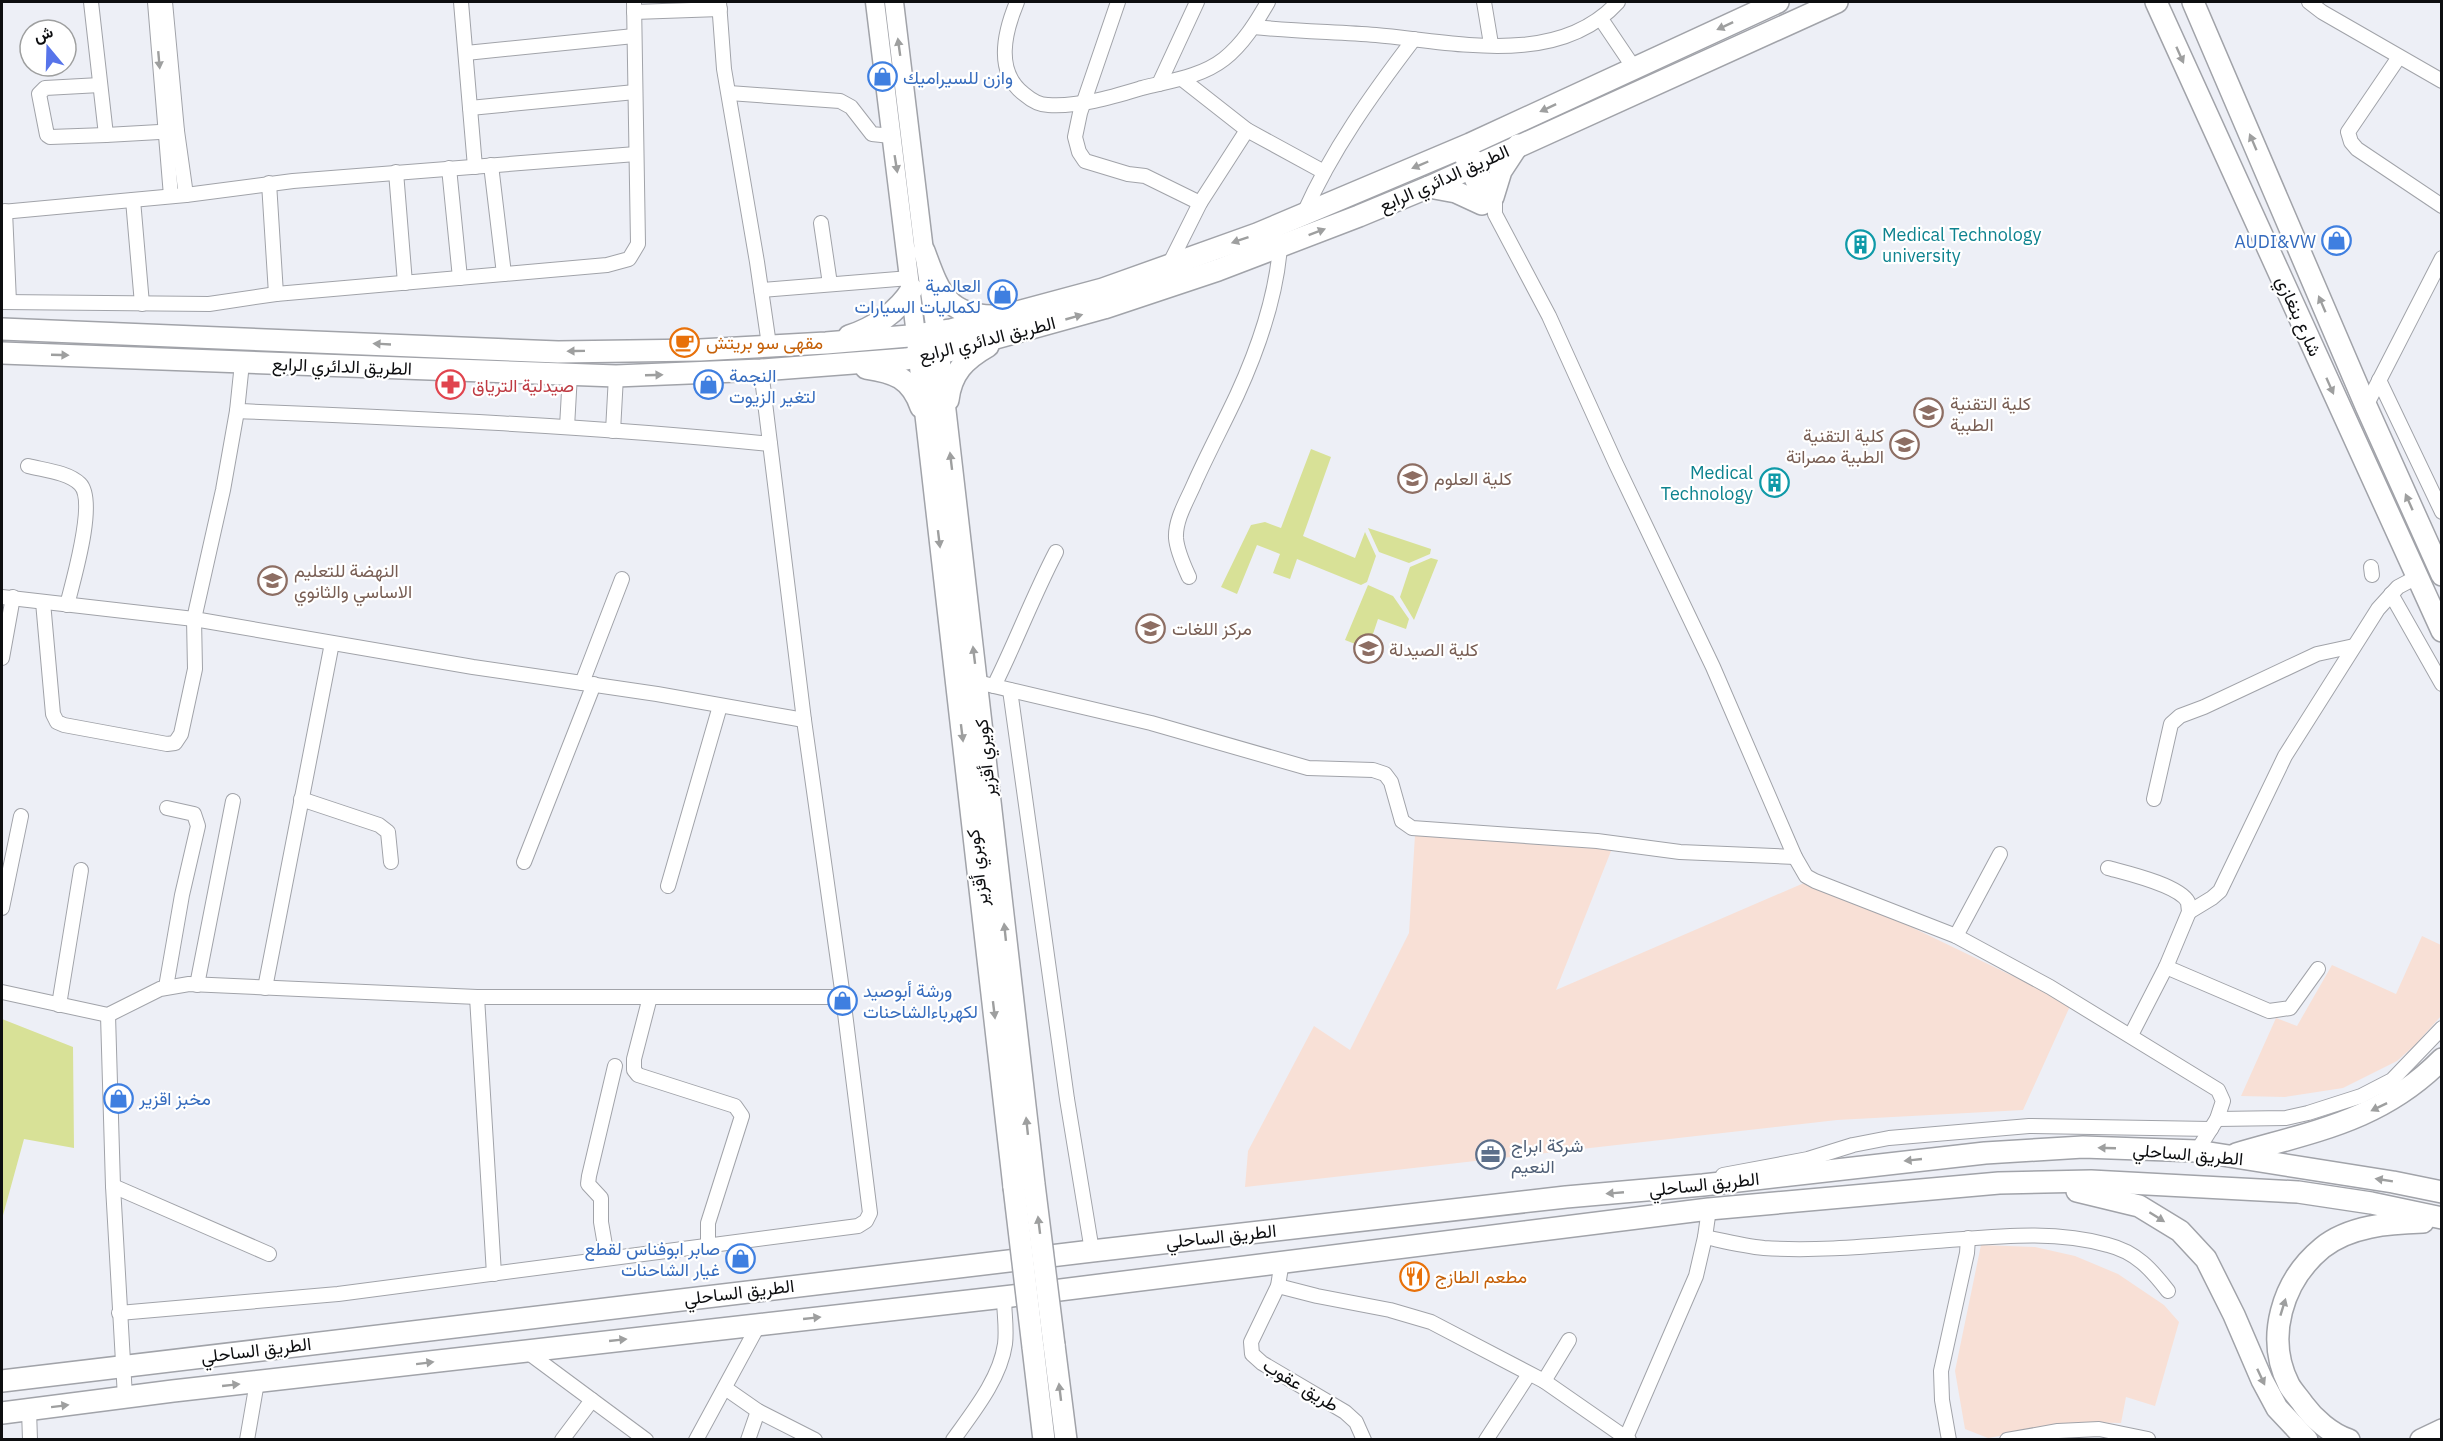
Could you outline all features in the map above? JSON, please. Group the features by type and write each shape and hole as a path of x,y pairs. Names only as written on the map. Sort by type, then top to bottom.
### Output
{"main road":[{"path":"875,2 911,283 928,344"},
{"path":"894,2 924,251 928,344"},
{"name":"الطريق الدائري الرابع","path":"2,353 616,376 761,370 838,364 928,344 1014,314 1103,289 1257,234 1464,146 1778,2"},
{"name":"الطريق الدائري الرابع","path":"2,329 558,352 700,350 826,343 928,344 1003,337 1208,274 1280,247 1429,187 1837,2"},
{"name":"شارع بنغازي","path":"2156,2 2442,631"},
{"name":"شارع بنغازي","path":"2193,2 2366,406 2434,548 2442,575"},
{"path":"1429,187 1456,192 1490,205 1504,167 1518,145"},
{"path":"924,251 946,301 968,313 989,316 1014,314"},
{"path":"826,343 856,333 883,319 900,304 911,283"},
{"path":"937,426 955,373 973,354 1003,337"},
{"name":"كوبري أقزير","path":"928,344 1024,1186"},
{"path":"838,364 889,372 905,381 915,390 937,426"},
{"name":"كويري أقزير","path":"937,426 985,684 1024,1186"},
{"path":"2364,459 2385,449"},
{"path":"2230,1156 2339,1125 2386,1104 2442,1059"},
{"name":"الطريق الساحلي","path":"2,1381 1092,1251 1566,1197 1703,1185 1985,1153 2084,1147 2197,1151 2442,1192"},
{"name":"الطريق الساحلي","path":"2,1413 1004,1297 1708,1209 1999,1183 2091,1181 2298,1192 2371,1203 2442,1219"},
{"path":"1999,1183 2083,1191 2139,1206 2180,1231 2206,1259 2277,1408 2307,1440"},
{"path":"1024,1186 1054,1346 1066,1440"},
{"path":"1024,1186 1033,1347 1044,1440"},
{"path":"2349,1440 2339,1436 2312,1416 2289,1385 2280,1359 2277,1335 2283,1306 2296,1275 2323,1247 2359,1229 2442,1219"},
{"path":"2421,1440 2442,1430"}],"street":[{"path":"91,2 106,135"},
{"path":"155,2 171,132 186,195"},
{"path":"165,2 171,132 171,196"},
{"path":"461,2 475,167"},
{"path":"1017,2 1004,46 1005,65 1011,81 1031,100 1047,106 1083,103 1182,79 1223,60 1253,27 1268,2"},
{"path":"1118,2 1083,103 1075,137 1079,152 1085,161 1128,174 1145,176 1200,203"},
{"path":"1159,84 1197,2"},
{"path":"1484,2 1491,44"},
{"path":"1253,27 1518,45 1553,41 1571,34 1601,19 1618,2"},
{"path":"2309,2 2322,12 2442,81"},
{"path":"2322,12 2332,2"},
{"path":"636,154 269,183 186,195 3,211 5,302 209,304 276,294 607,265 629,259 638,244 634,7 719,5 724,69 769,345"},
{"path":"1601,19 1634,68"},
{"path":"466,53 634,36"},
{"path":"1304,213 1324,172 1378,86 1414,39"},
{"path":"2399,57 2348,132 2351,142 2357,149 2442,206"},
{"path":"1182,79 1247,130 1324,172"},
{"path":"100,85 45,88 39,94 47,135 50,137 171,132"},
{"path":"470,108 636,92"},
{"path":"729,93 840,101 851,107 872,134 891,136"},
{"path":"1168,265 1200,203 1247,130"},
{"path":"1464,146 1490,205 1549,316 1616,464 1713,667 1795,856 1806,876 1827,887 1956,936 2050,987 2218,1090 2223,1101 2214,1124 2197,1151"},
{"path":"491,165 504,274"},
{"path":"449,168 460,278"},
{"path":"396,172 405,283"},
{"path":"269,183 276,294"},
{"path":"132,200 142,304"},
{"path":"820,223 830,284"},
{"path":"1189,577 1176,538 1184,506 1238,394 1271,304 1280,247"},
{"path":"2366,406 2442,258"},
{"path":"761,290 830,284 911,283"},
{"path":"43,602 53,714 57,722 167,744 175,743 181,734 193,681 195,669 194,619 237,411 242,363"},
{"path":"119,1313 338,1294 607,1257 858,1226 866,1221 870,1213 843,997 804,720 761,370"},
{"path":"567,427 570,375"},
{"path":"613,430 616,376"},
{"path":"2379,380 2442,513"},
{"path":"237,411 434,418 613,430 770,444"},
{"path":"28,466 72,478 84,491 87,501 86,521 67,605"},
{"path":"1056,552 1033,597 1012,649 985,684 1151,723 1308,768 1374,770 1385,774 1391,782 1402,821 1412,828 1598,841 1680,852 1795,856"},
{"path":"2189,912 2220,891 2284,756 2378,609 2398,587 2417,577"},
{"path":"524,862 588,683 622,579"},
{"path":"2391,594 2442,684"},
{"path":"2,657 7,597 194,619 472,668 588,683 804,720"},
{"path":"265,988 332,643"},
{"path":"2154,799 2171,724 2180,716 2317,654 2354,646"},
{"path":"1011,690 1067,1099 1092,1251"},
{"path":"668,886 720,706"},
{"path":"301,799 379,825 388,832 391,862"},
{"path":"197,985 233,801"},
{"path":"166,987 182,895 198,826 194,814 168,808"},
{"path":"2,908 21,816"},
{"path":"1956,936 2000,854"},
{"path":"2108,868 2146,879 2179,893 2188,903 2189,912 2166,967 2131,1035"},
{"path":"59,1005 81,870"},
{"path":"2166,967 2269,1011 2290,1008 2318,969"},
{"path":"2,992 108,1015 166,987 197,985 477,997 843,997"},
{"path":"477,997 494,1274"},
{"path":"650,997 634,1059 634,1070 638,1075 735,1106 742,1116 708,1223 708,1245"},
{"path":"108,1015 113,1186 125,1397"},
{"path":"1703,1185 1718,1176 1808,1159 1853,1145 1889,1138 2029,1126 2214,1124 2286,1118 2361,1096 2392,1080 2442,1028"},
{"path":"607,1257 601,1198 588,1184 615,1066"},
{"path":"113,1186 269,1254"},
{"path":"1278,1286 1390,1310 1431,1322 1544,1381 1626,1439 1696,1276 1706,1237 1708,1209"},
{"path":"1706,1237 1763,1248 1843,1246 2032,1235 2109,1245 2129,1253 2149,1266 2168,1291"},
{"path":"1949,1440 1942,1400 1941,1371 1967,1253 1968,1238"},
{"name":"طريق عقوب","path":"1282,1261 1278,1286 1251,1342 1252,1354 1262,1363 1345,1412 1356,1422 1365,1440"},
{"path":"953,1440 984,1394 999,1365 1005,1347 1004,1297"},
{"path":"696,1440 759,1324"},
{"path":"1544,1381 1569,1340"},
{"path":"526,1351 646,1440"},
{"path":"1486,1440 1529,1374"},
{"path":"247,1440 257,1382"},
{"path":"725,1388 758,1411 815,1440"},
{"path":"562,1440 592,1400"},
{"path":"29,1410 30,1440"},
{"path":"748,1440 758,1411"},
{"path":"2007,1440 2058,1431 2099,1429 2148,1439"}],"shaded area":[{"path":"1415,835 1613,846 1556,990 1804,883 1874,909 2071,1004 2023,1110 1837,1120 1245,1187 1248,1151 1314,1026 1350,1050 1409,933"},
{"path":"2422,936 2441,945 2441,1016 2397,1061 2343,1088 2285,1097 2241,1096 2276,1018 2297,1026 2332,965 2396,994"},
{"path":"1981,1245 2035,1247 2075,1256 2118,1274 2164,1305 2179,1322 2155,1406 2126,1397 2121,1423 2079,1422 1988,1438 1965,1429 1955,1371"}],"green space":[{"path":"1311,449 1331,457 1303,536 1355,558 1365,532 1376,556 1367,582 1361,585 1297,559 1290,579 1273,573 1280,554 1257,545 1237,594 1221,587 1251,525 1265,522 1281,528"},
{"path":"1368,528 1431,549 1430,554 1409,563 1379,552"},
{"path":"1431,558 1438,560 1414,620 1400,597 1410,567"},
{"path":"1368,585 1393,596 1409,619 1406,629 1378,619 1368,649 1345,640"},
{"path":"2,1019 73,1047 74,1148 24,1139 2,1219"}],"place":[{"name":"وازن للسيراميك","path":"882,77"},
{"name":"AUDI&VW","path":"2337,241"},
{"name":"Medical Technology university","path":"1861,244"},
{"name":"العالمية لكماليات السيارات","path":"1002,295"},
{"name":"مقهى سو بريتش","path":"685,342"},
{"name":"صيدلية الترياق","path":"451,385"},
{"name":"النجمة لتغير الزيوت","path":"708,385"},
{"name":"كلية التقنية الطبية","path":"1929,413"},
{"name":"كلية التقنية الطبية مصراتة","path":"1905,445"},
{"name":"كلية العلوم","path":"1413,478"},
{"name":"Medical Technology","path":"1774,482"},
{"name":"النهضة للتعليم الاساسي والثانوي","path":"273,580"},
{"name":"مركز اللغات","path":"1151,628"},
{"name":"كلية الصيدلة","path":"1368,649"},
{"name":"ورشة أبوصيد لكهرباءالشاحنات","path":"842,1000"},
{"name":"مخبز اقزير","path":"118,1098"},
{"name":"شركة ابراج النعيم","path":"1490,1155"},
{"name":"صابر ابوفناس لقطع غيار الشاحنات","path":"741,1258"},
{"name":"مطعم الطازج","path":"1414,1276"}]}
